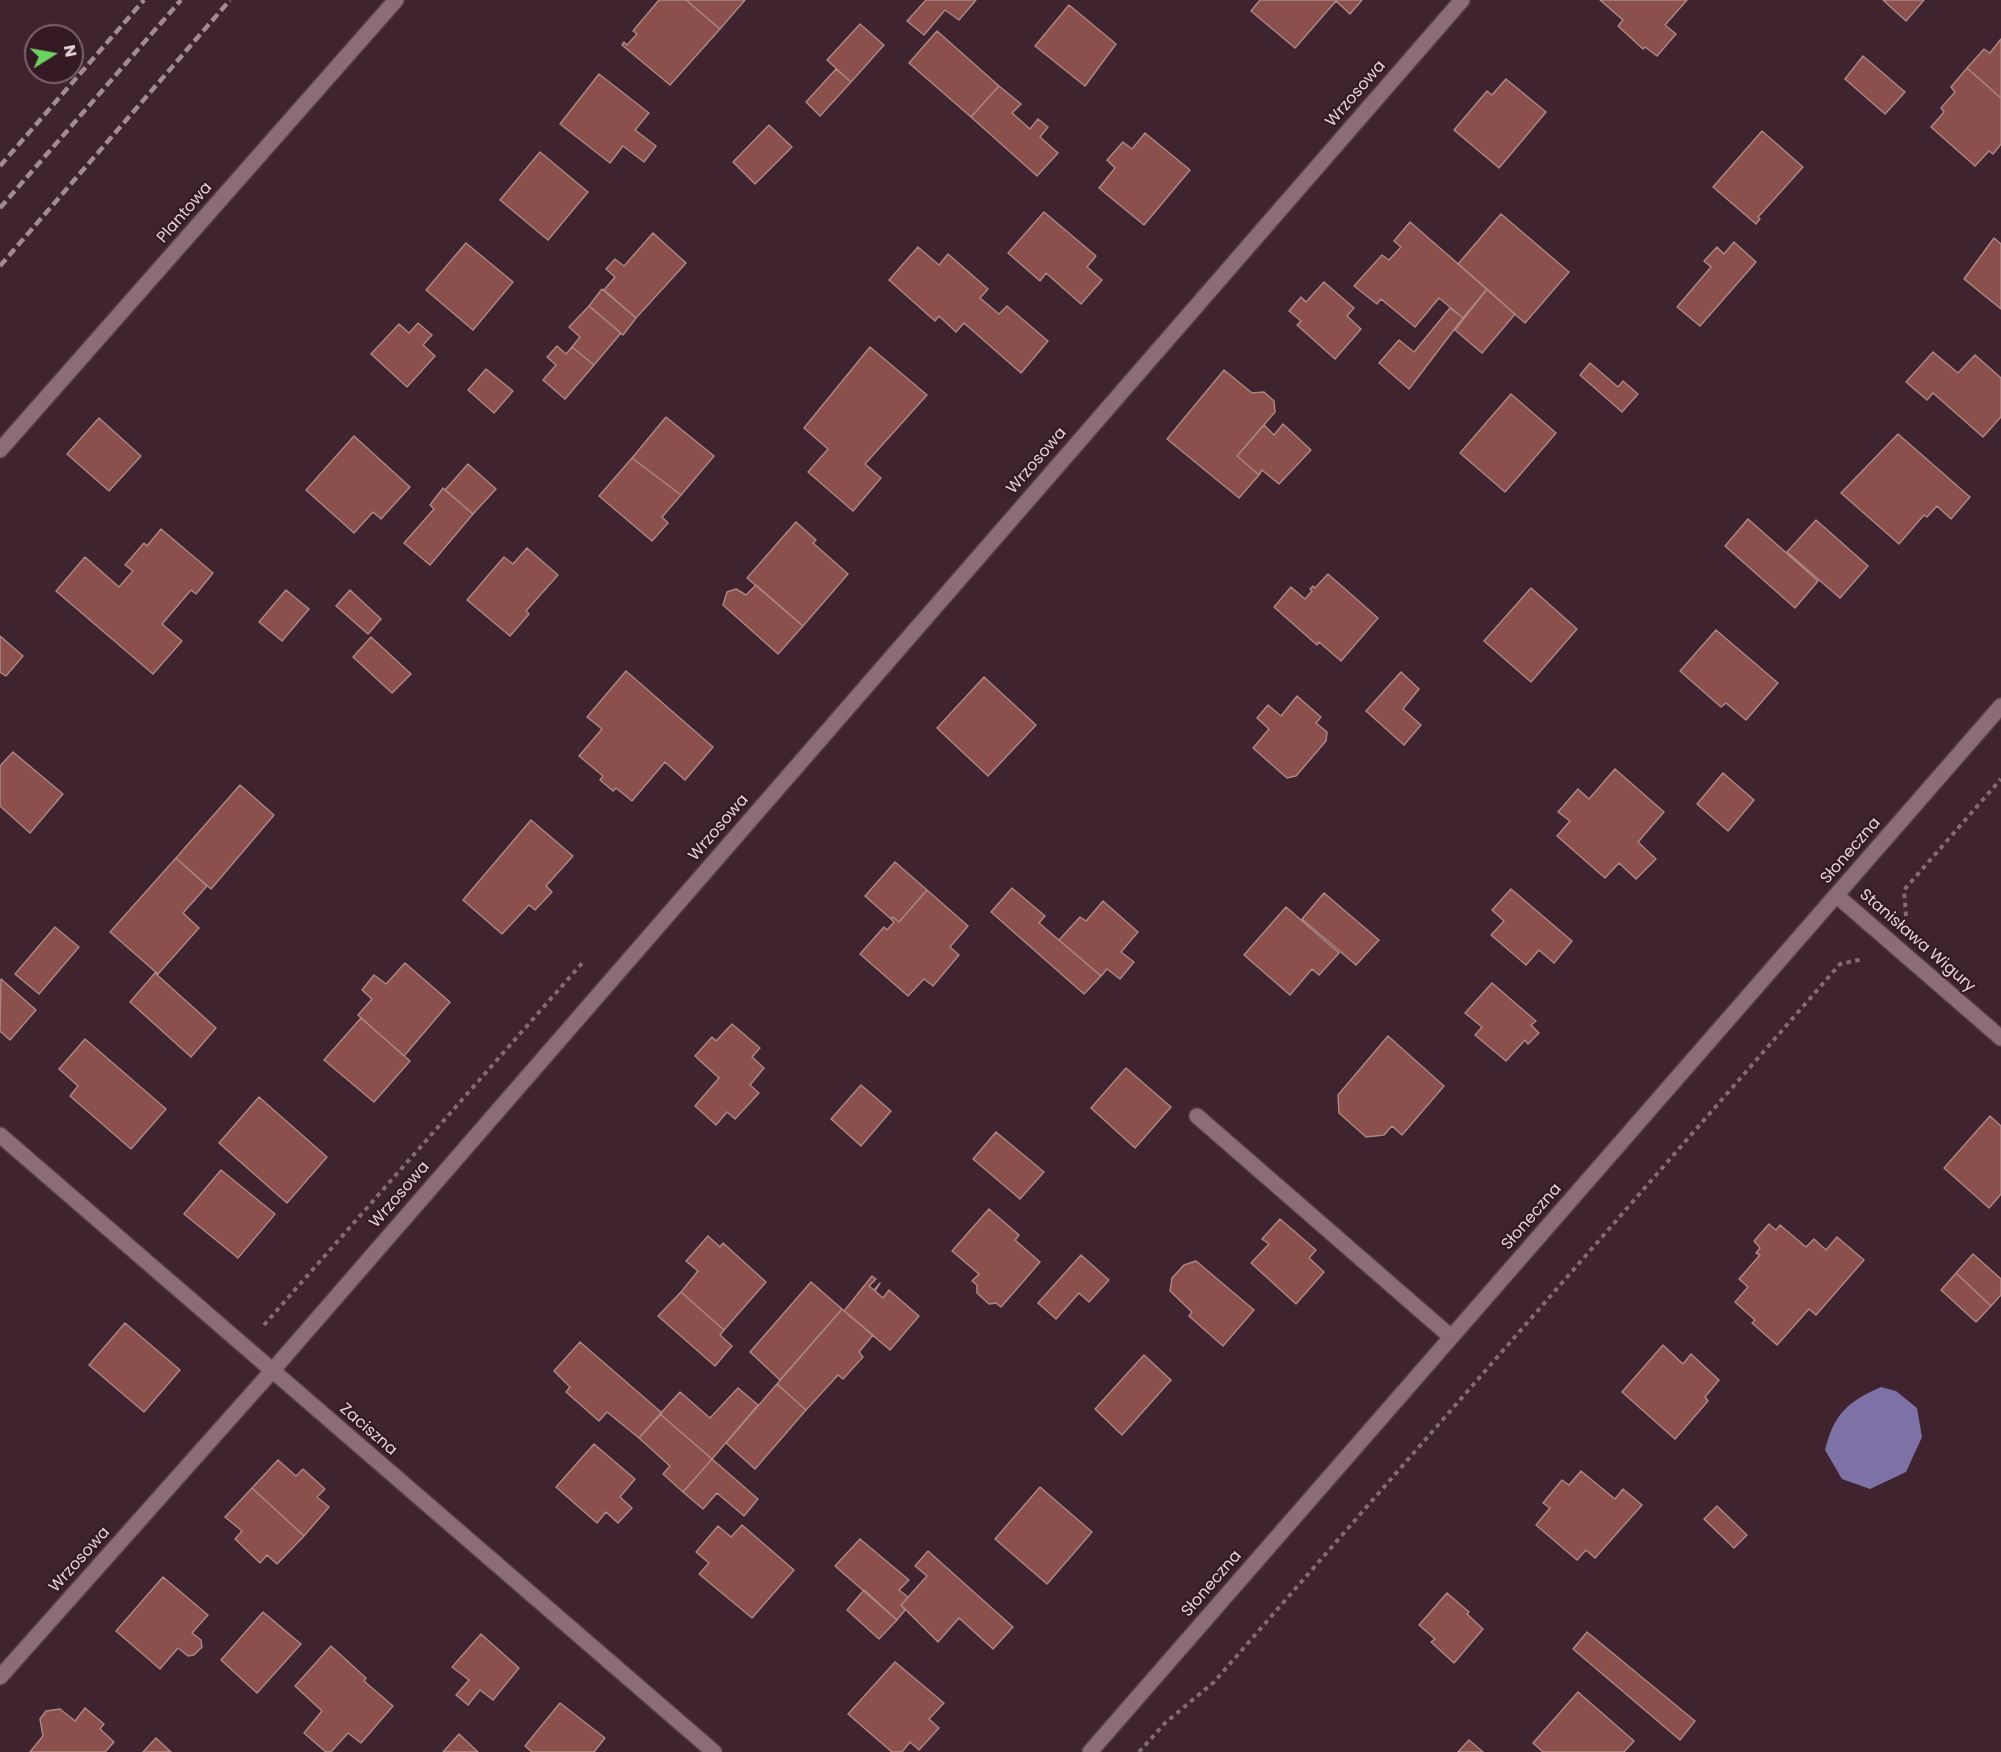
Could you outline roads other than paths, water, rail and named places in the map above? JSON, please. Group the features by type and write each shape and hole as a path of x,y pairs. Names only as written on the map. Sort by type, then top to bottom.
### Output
{"street":[{"name":"Plantowa","path":"0,450 396,0"},
{"name":"Wrzosowa","path":"0,1677 272,1371 1462,0"},
{"name":"Słoneczna","path":"1090,1752 2001,706"},
{"name":"Stanisława Wigury","path":"1836,895 2001,1038"},
{"path":"1197,1116 1451,1337"},
{"name":"Zaciszna","path":"0,1135 714,1752"}],"railway":[{"path":"0,166 144,0"},
{"path":"0,208 181,0"},
{"path":"0,266 230,0"}]}
